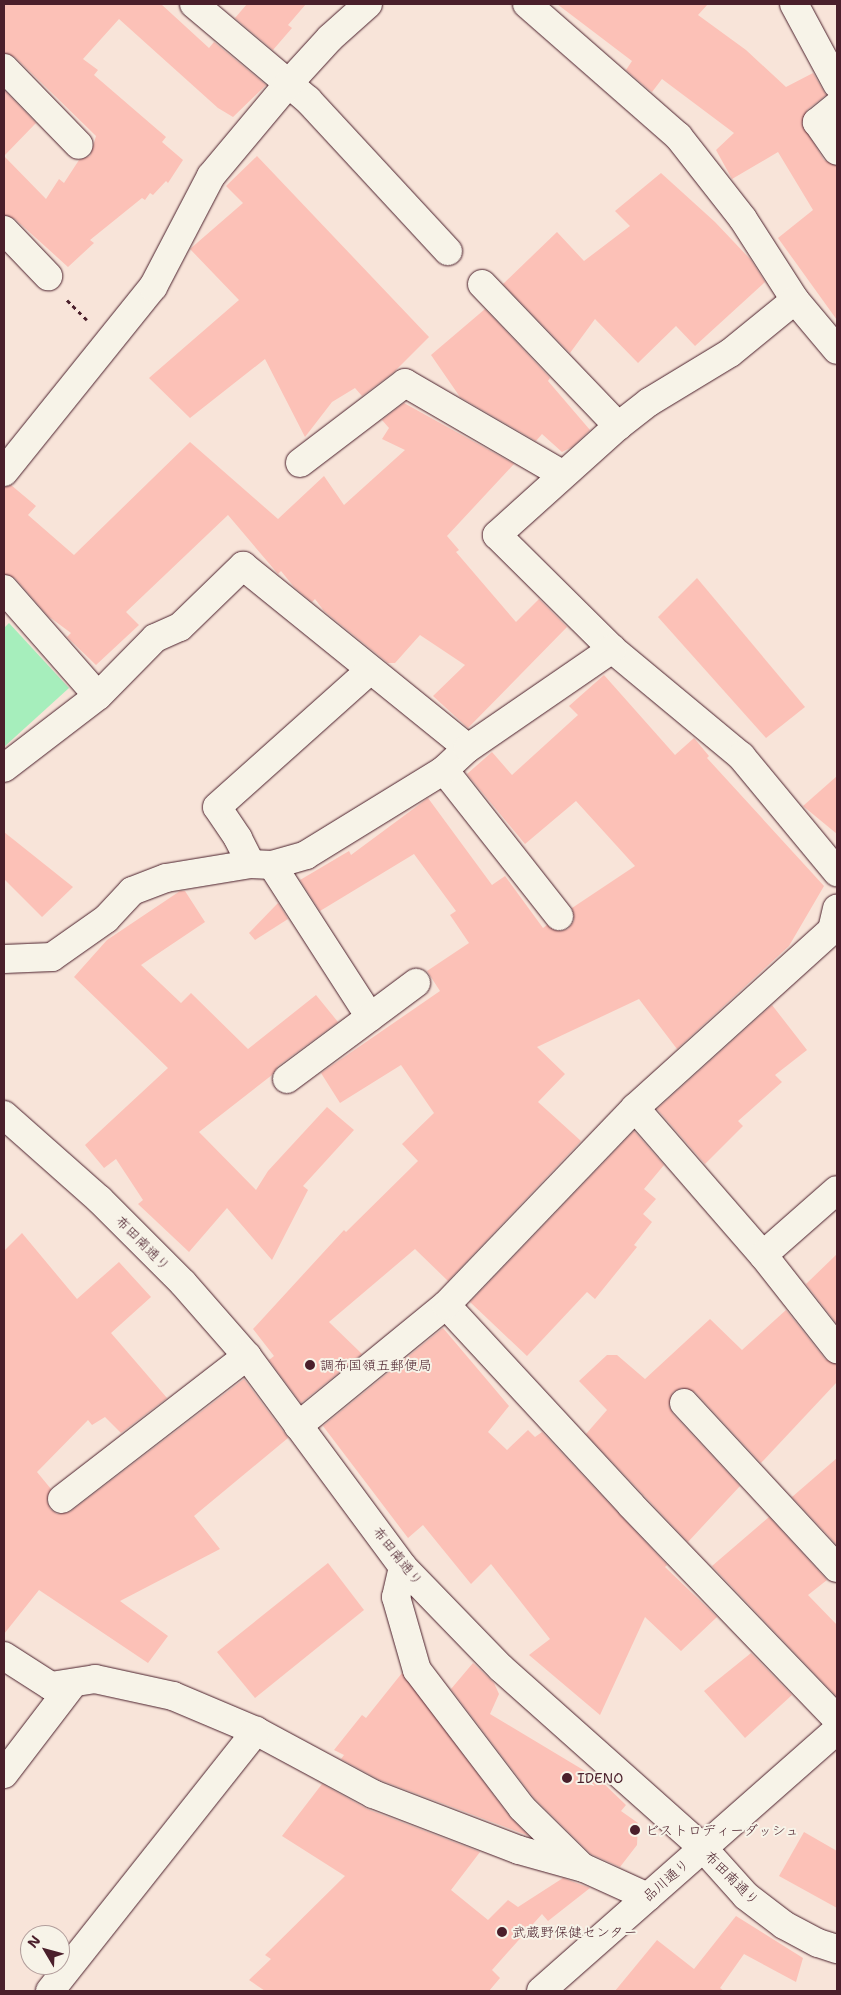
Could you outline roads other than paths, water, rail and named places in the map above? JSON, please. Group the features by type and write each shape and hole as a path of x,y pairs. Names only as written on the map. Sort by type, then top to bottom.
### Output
{"street":[{"path":"194,4 308,100 448,251"},
{"path":"4,472 110,344 153,287 211,176 288,84 330,38 368,4"},
{"path":"527,4 678,136 743,219 794,300 837,350"},
{"path":"794,4 837,84"},
{"path":"4,68 79,145"},
{"path":"837,106 817,122 837,150"},
{"path":"4,230 48,276"},
{"path":"482,284 618,426"},
{"path":"794,300 730,353 649,402 618,426 562,474 497,535 612,649 741,756 837,872"},
{"path":"300,463 405,383 562,474"},
{"path":"4,769 98,696 155,638 180,627 243,566 468,748"},
{"path":"4,589 98,696"},
{"path":"5,957 52,957 106,919 132,891 166,878 261,865 306,855 444,770 468,748 612,649"},
{"path":"370,670 217,807 370,1017"},
{"path":"444,770 559,916"},
{"path":"298,1426 446,1305 635,1108 832,930 837,909"},
{"path":"287,1079 416,983"},
{"path":"635,1108 763,1254 837,1349"},
{"name":"布田南通り","path":"4,1115 106,1206 183,1282 248,1356 403,1567 501,1668 702,1848 746,1896 784,1924 818,1943 837,1949"},
{"path":"763,1254 837,1190"},
{"path":"446,1305 631,1505 837,1719"},
{"path":"62,1499 248,1356"},
{"path":"684,1403 837,1568"},
{"path":"403,1567 396,1597 417,1670 522,1808 584,1868"},
{"path":"4,1656 51,1686 72,1685 95,1679 173,1696 256,1731 373,1794 519,1850 584,1868 648,1897"},
{"path":"4,1774 72,1685"},
{"name":"品川通り","path":"541,1991 837,1730"},
{"path":"50,1991 256,1731"}],"place":[{"name":"調布国領五郵便局","path":"310,1365"},
{"name":"IDENO","path":"567,1778"},
{"name":"ビストロディーダッシュ","path":"635,1830"},
{"name":"武蔵野保健センター","path":"502,1932"}]}
